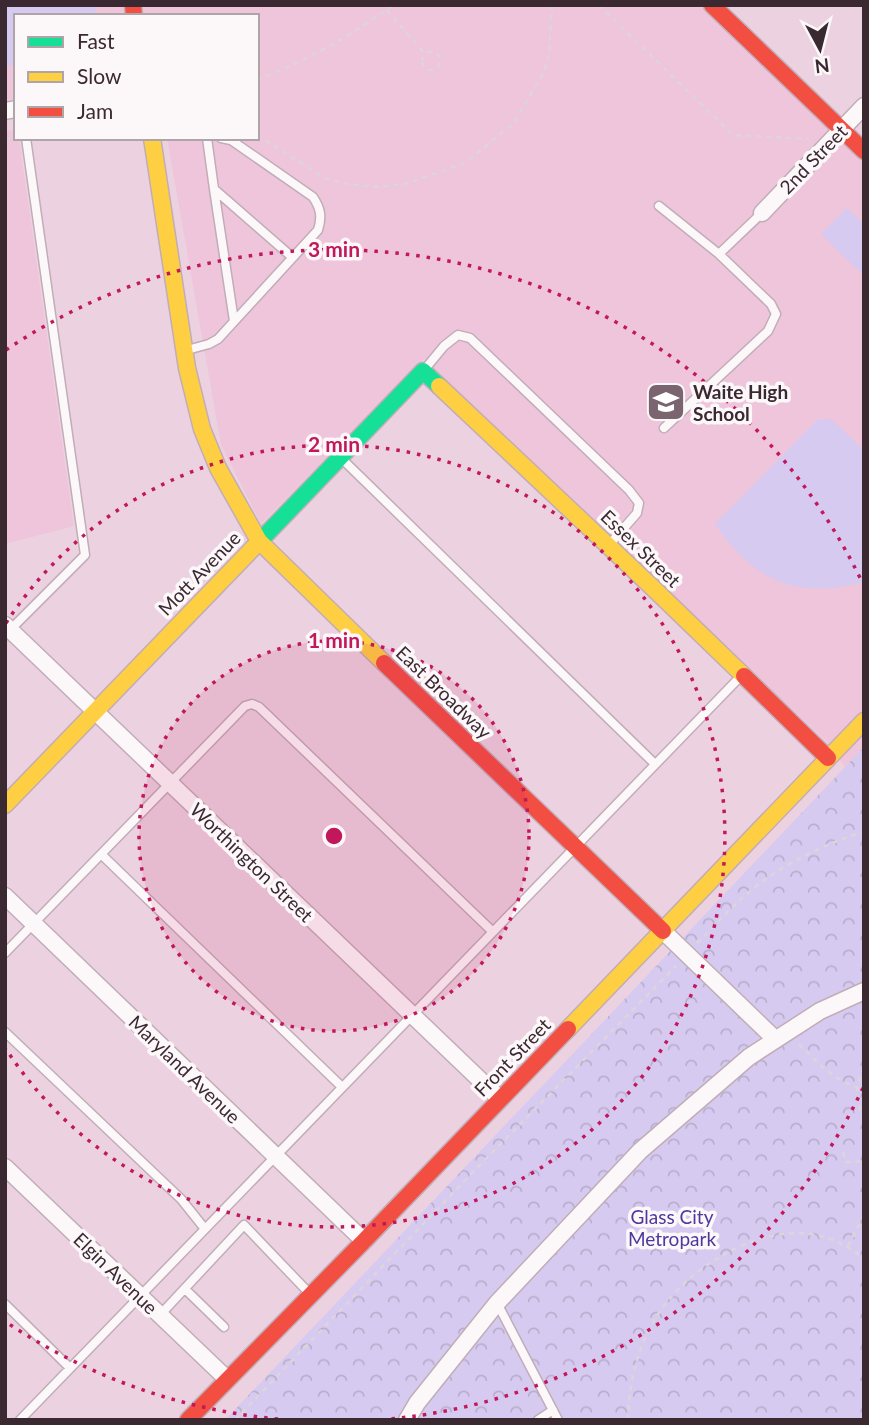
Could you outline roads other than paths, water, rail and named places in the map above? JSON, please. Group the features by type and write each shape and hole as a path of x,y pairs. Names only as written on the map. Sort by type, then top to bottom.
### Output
{"street":[{"path":"712,5 864,151"},
{"name":"2nd Street","path":"762,213 864,106"},
{"name":"East Broadway","path":"152,140 184,351 202,429 218,468 259,541 663,931"},
{"name":"Mott Avenue","path":"5,805 424,370"},
{"name":"Essex Street","path":"424,370 828,758"},
{"name":"Worthington Street","path":"8,632 500,1099"},
{"name":"Front Street","path":"188,1420 864,721"},
{"name":"Maryland Avenue","path":"5,897 364,1241"},
{"path":"663,931 775,1039"},
{"path":"407,1420 417,1403 497,1303 640,1151 748,1057 820,1011 863,995"},
{"name":"Elgin Avenue","path":"5,1167 227,1379"}],"lane":[{"path":"8,632 85,555 26,140"},
{"path":"207,140 234,321"},
{"path":"184,351 218,339 318,230 321,219 319,206 313,197 232,140"},
{"path":"214,189 292,257"},
{"path":"659,206 719,254 771,304 776,314 768,331 664,428"},
{"path":"719,254 762,213"},
{"path":"424,370 444,346 458,335 470,338 629,490 639,503 638,513 608,546"},
{"path":"340,457 655,764"},
{"path":"20,1420 742,674"},
{"path":"5,953 245,706 251,704 259,707 493,932"},
{"path":"102,855 342,1087"},
{"path":"5,1032 181,1199 205,1228"},
{"path":"160,1315 244,1225 310,1294"},
{"path":"186,1289 224,1327"},
{"path":"497,1303 558,1420"},
{"path":"5,1304 71,1368"},
{"path":"538,1420 553,1410"}],"place":[{"name":"Waite High School","path":"666,402"}],"park label":[{"name":"Glass City Metropark","path":"672,1227"}]}
